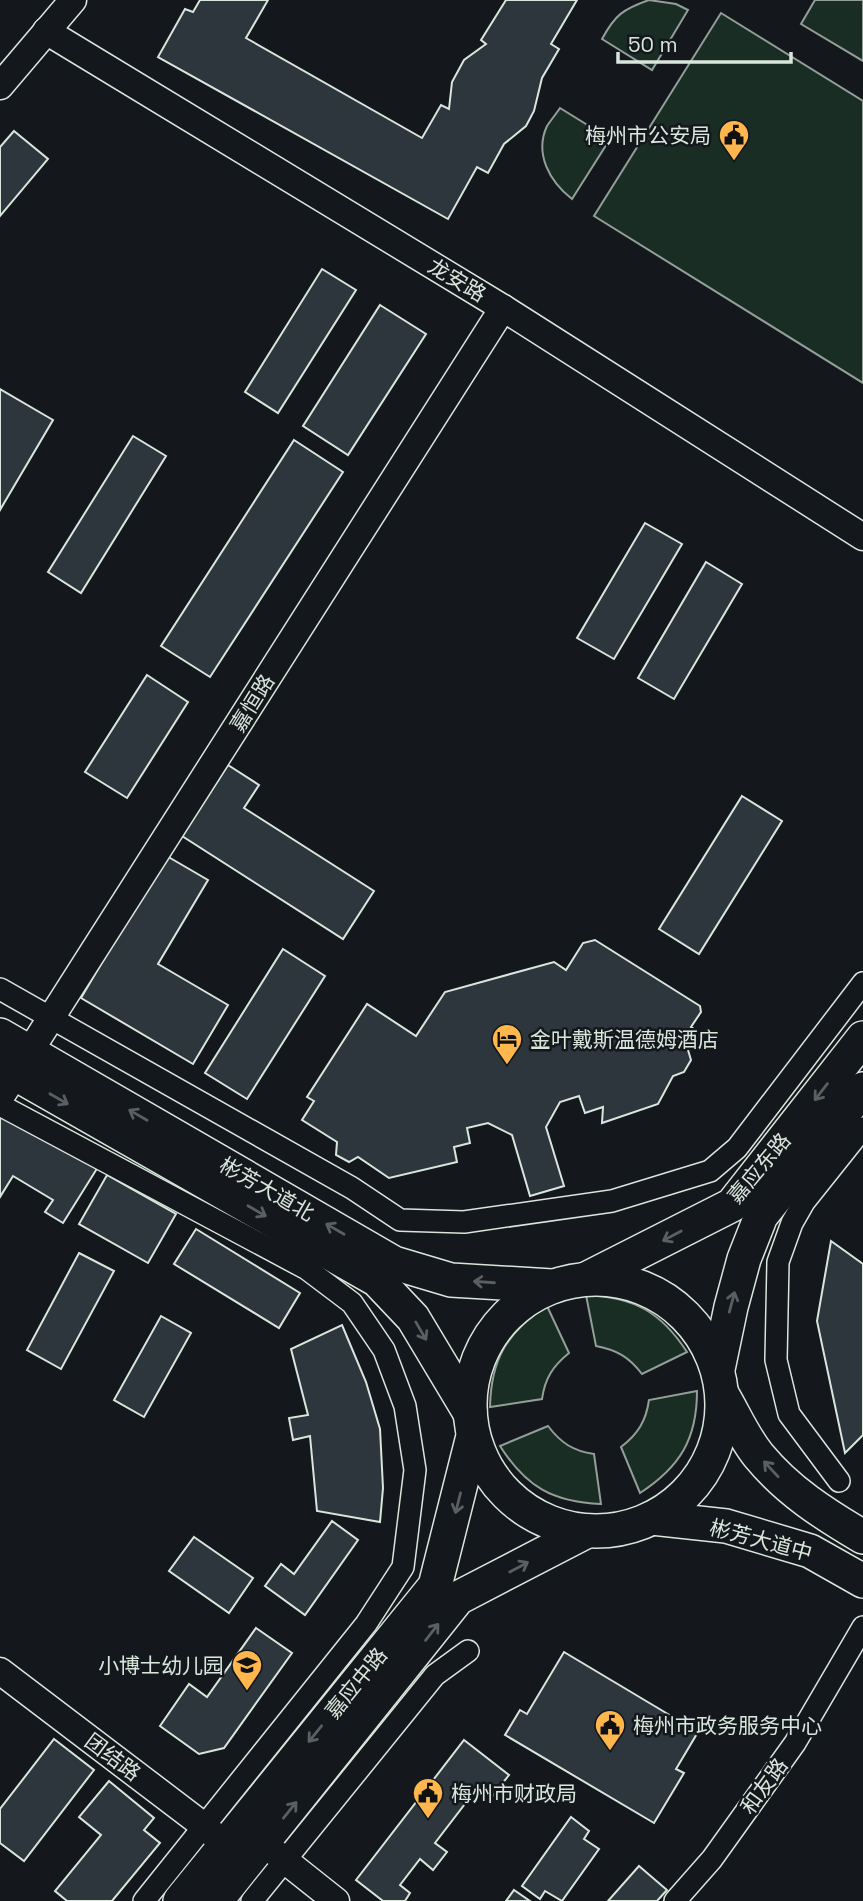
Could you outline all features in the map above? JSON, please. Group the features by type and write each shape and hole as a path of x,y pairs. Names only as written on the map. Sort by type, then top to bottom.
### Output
{"main road":[{"name":"彬芳大道北","path":"0,1035 11,1072 377,1280 413,1318 472,1425 481,1458 507,1495 544,1520 564,1528 587,1531"},
{"name":"嘉应东路","path":"587,1278 732,1205 863,1038"},
{"name":"彬芳大道北","path":"11,1072 394,1263 452,1280 552,1286"},
{"name":"嘉应东路","path":"652,1518 691,1489 716,1445 722,1420 720,1382 734,1295 744,1259 761,1216 863,1089"},
{"path":"552,1286 587,1278"},
{"name":"彬芳大道中","path":"587,1278 606,1278 631,1283 654,1292 676,1306 694,1324 708,1345 720,1382 757,1454 789,1487 823,1514 863,1537"},
{"name":"嘉应中路","path":"180,1901 215,1835 435,1586 472,1425 470,1390 475,1368 484,1346 497,1326 531,1296 552,1286"},
{"path":"587,1531 631,1527 652,1518"},
{"name":"彬芳大道中","path":"652,1518 726,1527 810,1551 863,1581"},
{"name":"嘉应中路","path":"216,1901 458,1598 587,1531"}],"street":[{"path":"0,86 57,12"},
{"name":"龙安路","path":"57,12 503,308 863,537"},
{"name":"嘉恒路","path":"11,1072 51,1018 503,308"},
{"path":"0,989 352,1188 400,1220 464,1222 612,1201 710,1171 737,1148 863,983"},
{"path":"0,1105 307,1269 334,1289 352,1303 384,1350 405,1406 415,1471 403,1567 366,1624 215,1835 144,1901"},
{"path":"839,1481 789,1414 776,1360 778,1262 792,1223 804,1202 863,1128"},
{"name":"和友路","path":"676,1901 712,1859 795,1743 863,1627"},
{"path":"252,1901 435,1675 468,1651"},
{"name":"团结路","path":"0,1671 215,1835"},
{"path":"263,1843 336,1901"}],"green space":[{"path":"649,0 676,4 688,10 652,70 602,39 621,14"},
{"path":"815,0 863,0 863,61 801,24"},
{"path":"721,13 863,101 863,383 594,216"},
{"path":"560,108 610,139 572,199 551,176 543,157 543,136"},
{"path":"586,1295 618,1299 645,1309 667,1326 687,1352 642,1374 622,1355 596,1346"},
{"path":"547,1306 569,1353 551,1373 542,1399 490,1407 494,1375 504,1348 521,1326"},
{"path":"697,1391 694,1424 684,1450 666,1473 640,1493 621,1447 640,1426 649,1400"},
{"path":"548,1426 568,1445 594,1454 601,1504 569,1500 542,1490 520,1472 500,1446"}],"building":[{"path":"200,0 268,0 246,38 422,138 441,105 449,109 452,82 464,60 486,44 481,40 506,0 577,0 551,44 559,49 542,78 534,111 526,126 504,144 488,173 477,167 448,219 158,57 185,9 193,12"},
{"path":"14,131 48,159 0,216 0,147"},
{"path":"322,269 356,290 278,413 245,392"},
{"path":"380,305 426,334 348,455 303,426"},
{"path":"0,389 53,420 0,510"},
{"path":"133,436 166,456 81,593 48,572"},
{"path":"294,440 343,472 210,677 161,646"},
{"path":"645,523 682,544 614,659 577,638"},
{"path":"706,562 742,584 674,699 638,678"},
{"path":"147,675 188,702 127,798 85,772"},
{"path":"228,765 259,785 244,808 374,891 343,939 182,836"},
{"path":"742,796 782,821 699,954 659,929"},
{"path":"165,855 208,880 158,964 228,1005 193,1064 81,998"},
{"name":"金叶戴斯温德姆酒店","path":"595,940 700,1006 701,1012 691,1027 699,1032 688,1050 691,1060 684,1072 673,1076 658,1104 602,1123 603,1107 585,1113 579,1096 560,1102 546,1127 564,1186 530,1196 512,1135 488,1123 467,1128 470,1143 454,1147 457,1162 389,1178 358,1157 349,1162 336,1155 337,1142 302,1120 314,1101 307,1097 367,1004 416,1036 445,992 554,962 566,970 583,943"},
{"path":"283,949 325,976 247,1099 205,1073"},
{"path":"0,1115 98,1167 63,1223 45,1212 53,1200 13,1176 0,1197"},
{"path":"107,1175 176,1214 148,1263 79,1224"},
{"path":"196,1229 300,1293 279,1328 174,1264"},
{"path":"831,1241 863,1264 863,1435 845,1453 817,1321"},
{"path":"79,1253 114,1271 61,1369 27,1350"},
{"path":"161,1316 191,1333 144,1417 114,1400"},
{"path":"342,1325 366,1382 380,1429 383,1488 380,1522 317,1511 310,1436 293,1440 289,1418 308,1415 291,1349"},
{"path":"332,1521 358,1540 305,1615 265,1586 281,1564 294,1574"},
{"path":"194,1537 253,1578 229,1613 169,1571"},
{"path":"256,1628 292,1653 224,1748 199,1754 160,1726 189,1684 207,1697"},
{"name":"梅州市政务服务中心","path":"564,1652 698,1732 676,1769 684,1773 654,1823 505,1735 520,1710 527,1714"},
{"path":"54,1739 94,1770 24,1861 0,1843 0,1809"},
{"name":"梅州市财政局","path":"464,1740 509,1775 491,1798 478,1787 435,1843 447,1852 433,1870 420,1859 400,1885 410,1893 405,1901 383,1901 356,1880"},
{"path":"109,1781 154,1818 144,1830 160,1843 112,1901 67,1901 55,1891 101,1835 79,1817"},
{"path":"571,1817 589,1831 584,1839 599,1849 562,1901 545,1891 540,1899 522,1886"},
{"path":"639,1866 667,1890 657,1901 608,1901"},
{"path":"514,1890 530,1901 506,1901"}],"place":[{"name":"梅州市公安局","path":"734,162"},
{"name":"金叶戴斯温德姆酒店","path":"507,1066"},
{"name":"小博士幼儿园","path":"247,1692"},
{"name":"梅州市政务服务中心","path":"610,1752"},
{"name":"梅州市财政局","path":"428,1820"}]}
